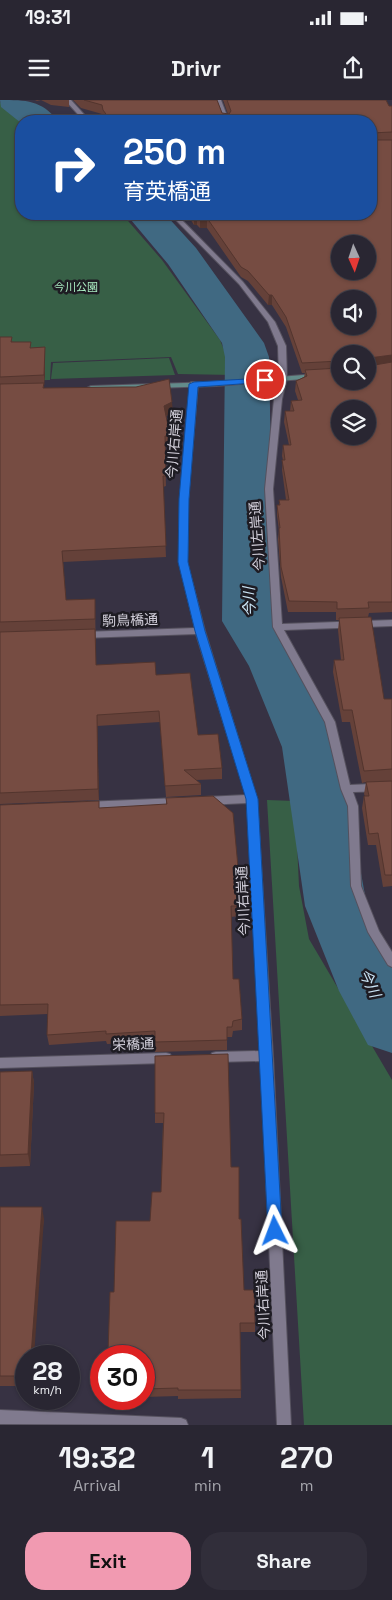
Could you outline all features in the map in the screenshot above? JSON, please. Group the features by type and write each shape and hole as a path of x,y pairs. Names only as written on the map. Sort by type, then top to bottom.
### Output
{"street":[{"path":"68,100 82,115"},
{"path":"218,100 224,115"},
{"name":"今川左岸通","path":"179,220 241,283 271,322 282,346 283,379 278,399 269,489 278,626 330,722 346,789 353,806 356,886 374,932 392,962"},
{"path":"78,388 234,383 331,375"},
{"name":"今川右岸通","path":"194,384 184,499 183,562 200,631 252,799 267,1056 284,1425"},
{"path":"278,626 392,623"},
{"name":"駒鳥橋通","path":"76,635 200,631"},
{"path":"346,789 392,787"},
{"path":"78,807 252,799"},
{"path":"208,1057 267,1056"},
{"name":"栄橋通","path":"0,1063 178,1058"},
{"path":"0,1417 181,1425"}],"green space":[{"name":"今川公園","path":"0,102 15,115 15,220 127,220 162,260 220,340 234,375 178,374 171,357 51,362 50,380 0,381"},
{"path":"169,358 175,375 51,379 53,363"},
{"path":"267,800 295,801 299,886 309,939 392,1080 392,1425 304,1425"}],"building":[{"path":"84,100 217,100 222,113 229,114 231,111 227,100 386,100 389,106 392,106 392,132 377,133 377,115 107,115 102,105"},
{"path":"377,140 392,140 392,355 376,357 376,345 331,345 331,361 302,363 286,317 272,295 269,295 248,271 241,267 208,220 377,220"},
{"path":"0,337 12,337 11,342 31,342 30,348 45,347 44,375 0,377"},
{"path":"392,362 392,602 368,602 369,608 337,609 337,602 289,601 281,567 280,528 277,505 280,505 279,500 289,500 282,460 285,460 283,445 291,445 285,411 294,411 291,401 302,400 296,381 307,376 305,370 331,369 331,390 376,390 376,365"},
{"path":"169,379 172,402 164,406 170,436 165,436 166,476 163,476 166,546 62,551 66,600 95,599 95,619 0,622 0,384 44,383 43,388 136,387"},
{"path":"371,617 384,699 392,699 392,769 364,771 352,710 343,710 334,660 344,660 339,618"},
{"path":"95,629 96,665 155,662 156,675 190,673 198,735 218,734 222,768 184,770 201,784 165,786 159,711 97,715 98,789 0,793 0,632"},
{"path":"392,781 392,875 385,875 378,833 369,834 364,796 369,796 366,782"},
{"path":"213,796 233,813 238,867 239,906 231,906 233,979 239,979 242,1019 233,1021 232,1027 227,1027 227,1040 155,1042 155,1031 106,1034 106,1031 47,1035 48,1004 0,1005 0,805 99,801 99,808 167,804 166,798"},
{"path":"228,1054 231,1167 239,1167 239,1219 241,1219 244,1290 254,1290 255,1323 240,1323 241,1390 155,1389 155,1345 108,1345 110,1292 114,1292 116,1221 150,1221 152,1192 161,1192 164,1113 155,1113 155,1056"},
{"path":"32,1071 28,1154 0,1155 0,1072"},
{"path":"0,1207 42,1207 32,1345 15,1345 15,1376 0,1376"}],"waterway":[{"name":"今川","path":"13,100 33,115"},
{"name":"今川","path":"150,220 182,256 243,343 247,357 248,621 276,665 310,747 336,906 372,991 392,1025"}],"route":[{"path":"265,380 194,384 184,499 183,562 200,631 252,799 275,1231"}]}
